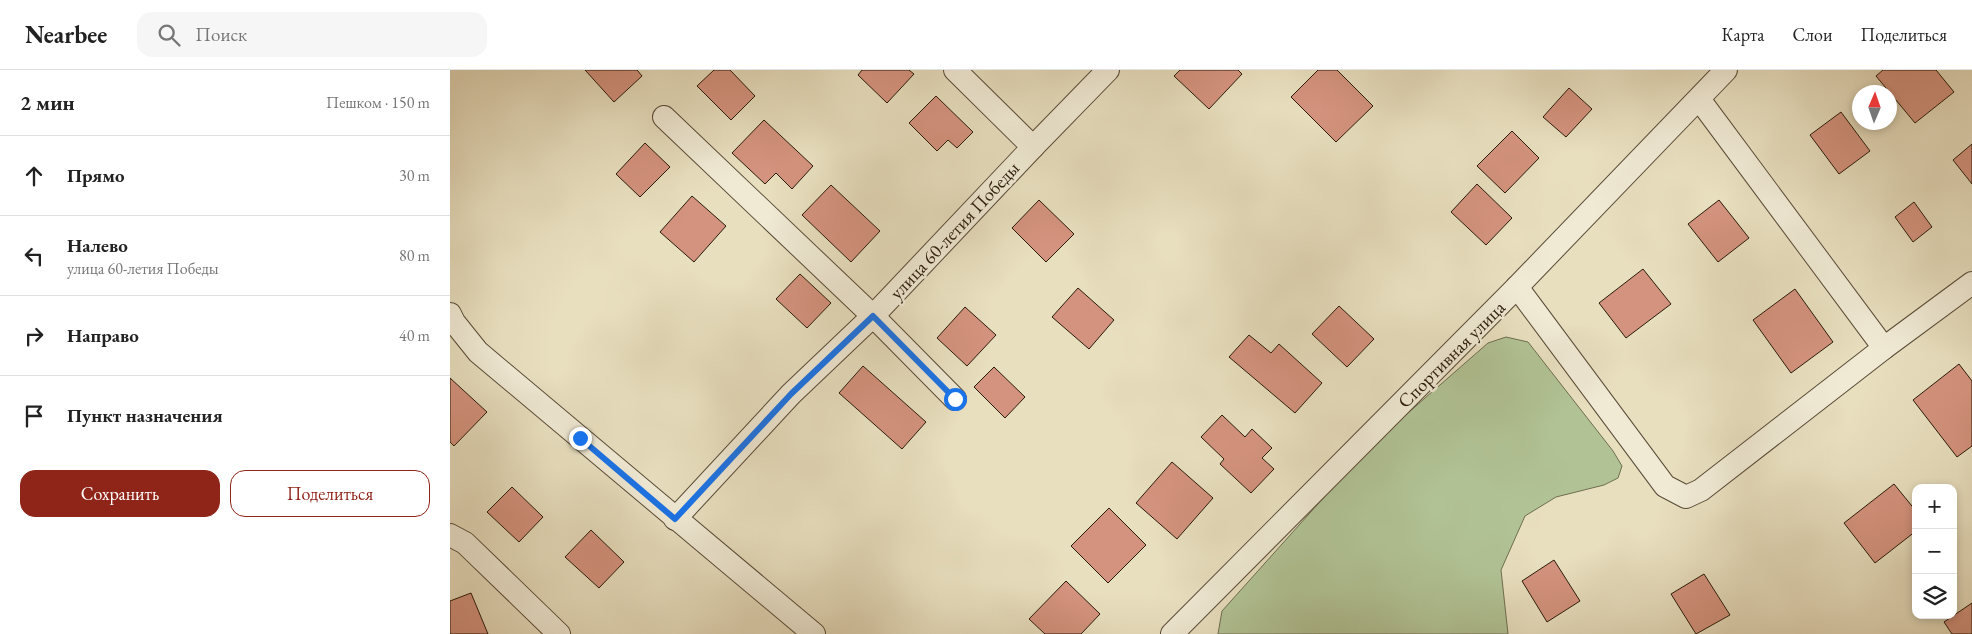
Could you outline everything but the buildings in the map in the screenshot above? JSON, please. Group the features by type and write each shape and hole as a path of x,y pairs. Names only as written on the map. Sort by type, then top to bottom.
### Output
{"street":[{"path":"955,70 1033,147"},
{"name":"улица 60-летия Победы","path":"675,519 791,394 873,316 1108,70"},
{"name":"Спортивная улица","path":"1172,634 1516,287 1726,70"},
{"path":"1699,99 1884,348"},
{"path":"664,117 873,316 955,399"},
{"path":"1516,287 1664,486 1686,498 1701,490 1884,348 1972,283"},
{"path":"451,320 478,352 814,634"},
{"path":"450,536 465,543 559,634"}],"green space":[{"path":"1506,337 1528,342 1613,451 1622,466 1618,478 1604,485 1556,497 1525,516 1501,570 1508,634 1218,634 1222,611 1369,447 1488,343"}],"route":[{"path":"580,438 675,519 791,394 873,316 955,399"}]}
